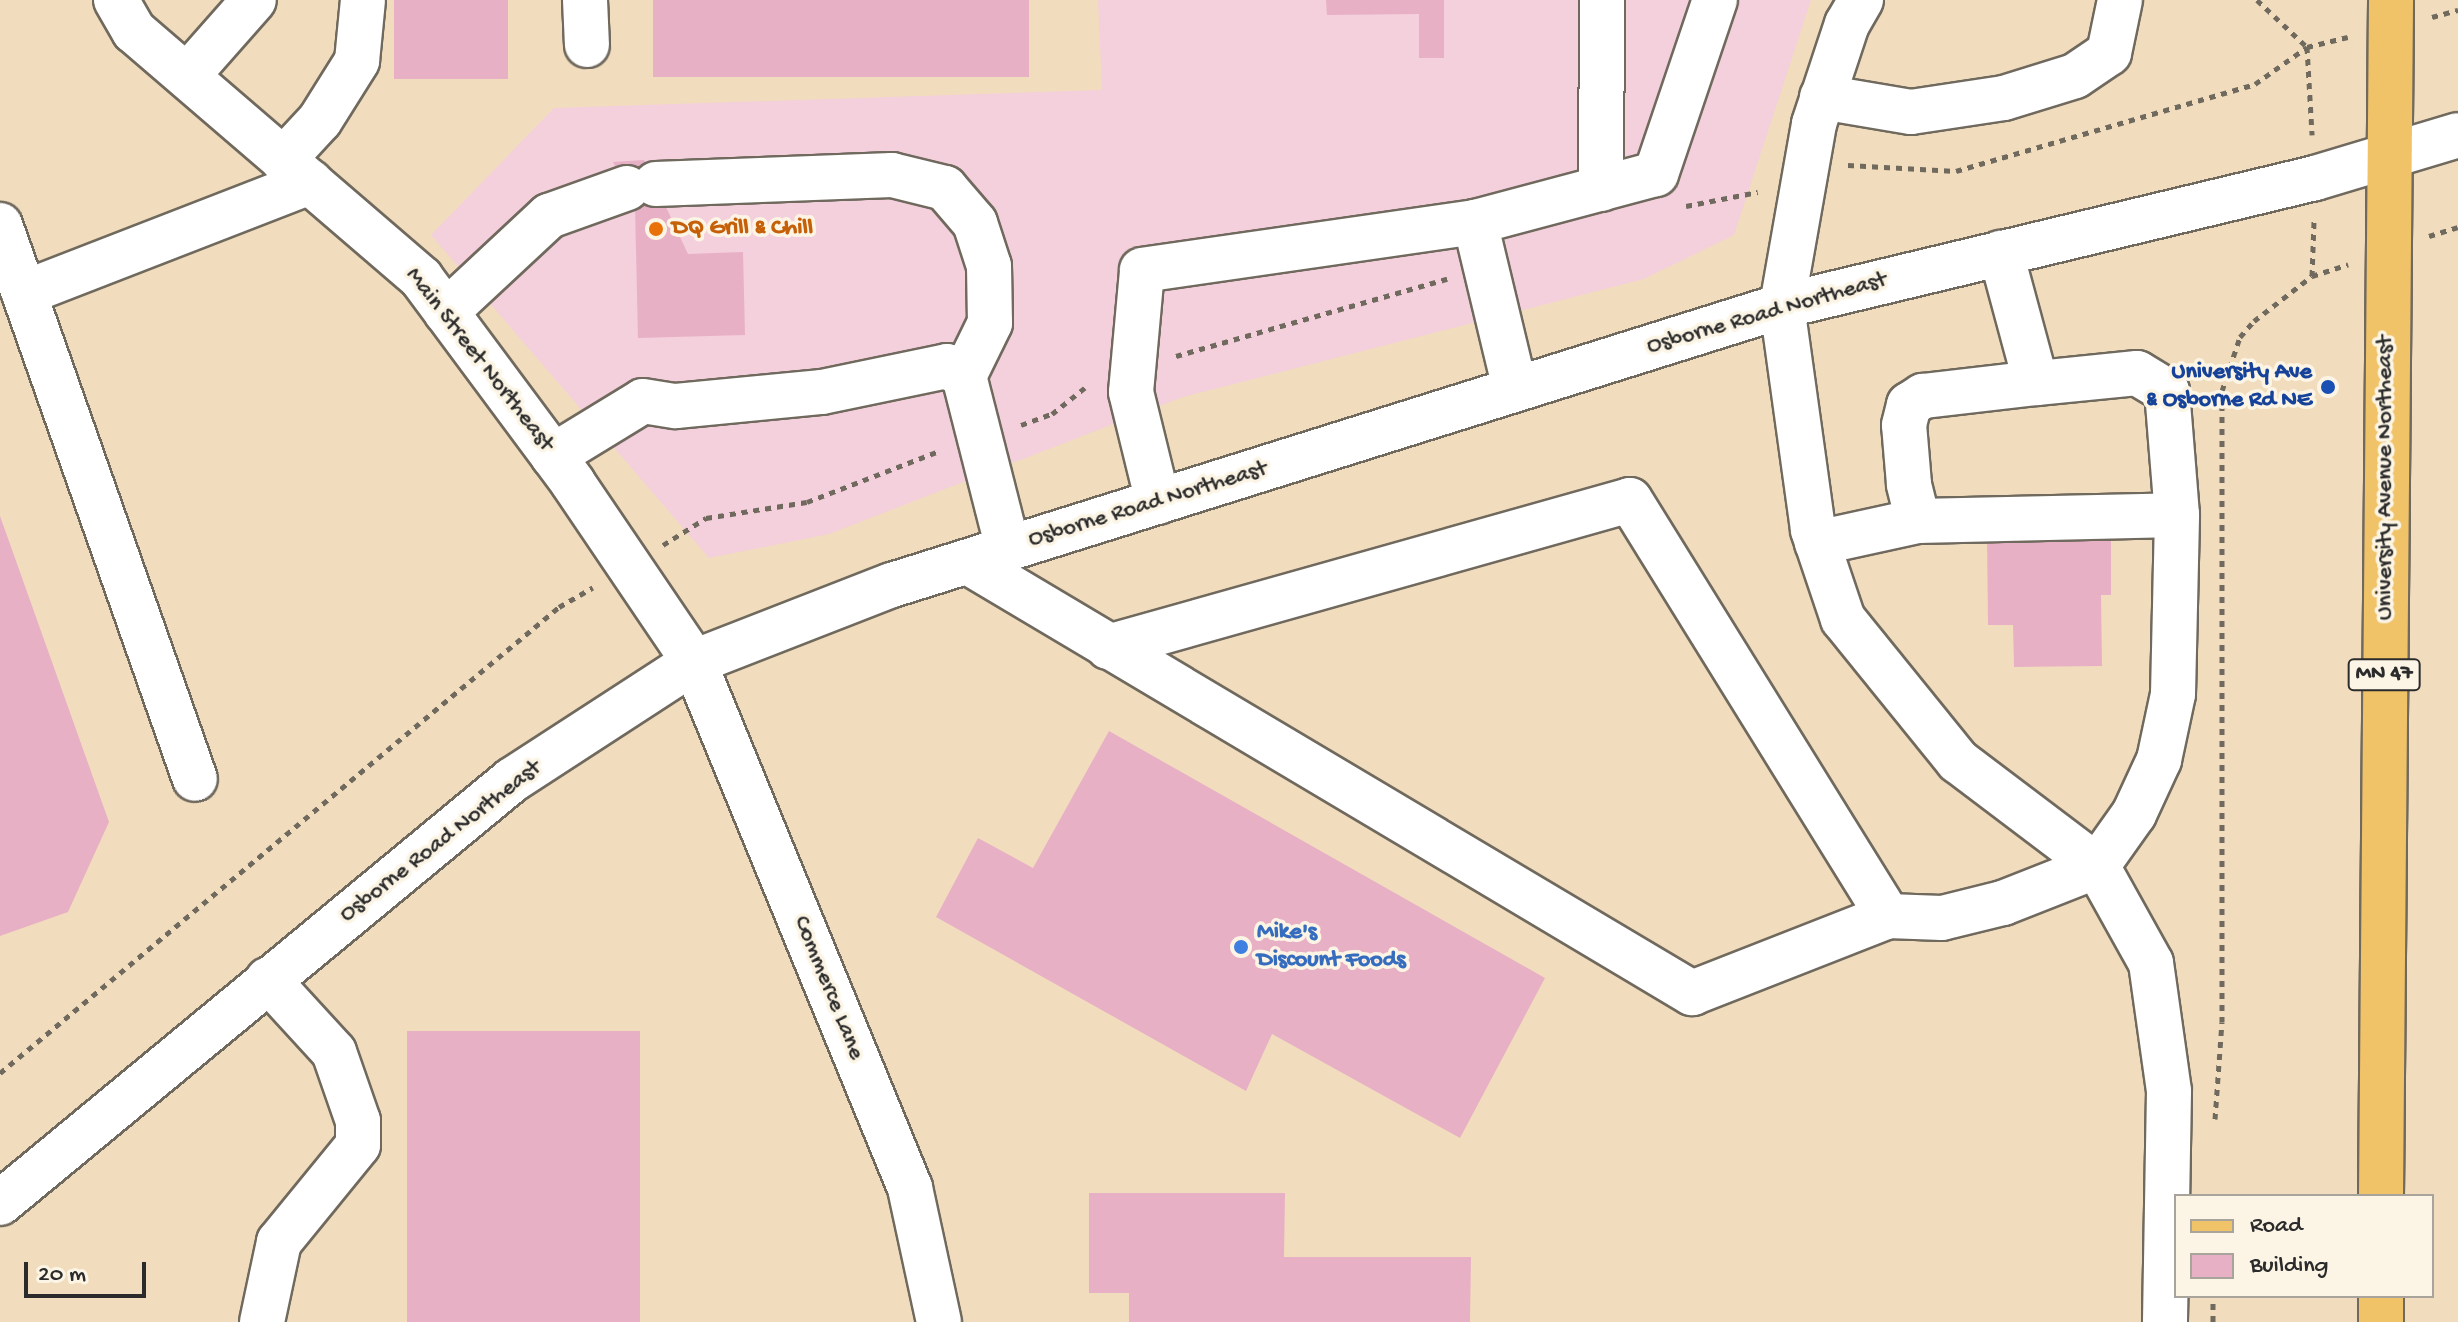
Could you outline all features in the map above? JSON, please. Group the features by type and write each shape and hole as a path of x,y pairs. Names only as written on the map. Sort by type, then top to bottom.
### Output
{"main road":[{"name":"University Avenue Northeast","path":"2381,1194 2391,0"},
{"path":"2381,1298 2381,1322"}],"street":[{"name":"Main Street Northeast","path":"116,0 134,31 421,278 631,565 694,662"},
{"path":"187,76 254,0"},
{"path":"24,293 296,171 320,120 357,61 363,0"},
{"path":"585,0 587,45"},
{"path":"1601,189 1602,0"},
{"path":"1158,502 1131,392 1137,367 1142,270 1475,222 1656,174 1715,0"},
{"path":"1861,0 1847,24 1822,97 1782,306 1817,543 1843,619 1958,761 2097,866 2151,963 2169,1091 2165,1322"},
{"path":"1822,97 1911,112 2004,98 2075,76 2109,53 2120,0"},
{"name":"Osborne Road Northeast","path":"0,1203 512,780 694,662 988,555 1782,306 2315,178 2458,135"},
{"path":"446,312 549,216 641,186 892,175 945,188 975,223 989,266 990,323 964,376 980,438 988,555 1108,647 1692,993 1888,916 1942,918 2003,903 2097,866 2134,814 2159,760 2173,694 2177,515 2167,391 2137,373 1923,396 1909,405 1906,454 1918,521"},
{"path":"1475,222 1515,389"},
{"path":"0,225 195,779"},
{"path":"2001,253 2036,383"},
{"path":"553,456 643,401 676,406 822,392 947,366 964,376"},
{"path":"1108,647 1630,500 1888,916"},
{"path":"1817,543 1918,521 2177,515"},
{"name":"Commerce Lane","path":"694,662 910,1188 939,1322"},
{"path":"262,1322 279,1242 358,1145 358,1121 334,1052 268,980"}],"path":[{"path":"1857,162 1956,171 2255,84 2307,47 2257,0"},
{"path":"1678,208 1747,196"},
{"path":"0,1073 559,607 706,518 807,502 918,457 1052,414 1095,380 1486,267"},
{"path":"2214,1130 2222,1008 2222,391 2240,337 2279,299 2312,276"},
{"path":"2213,1298 2213,1322"}],"shaded area":[{"path":"1098,0 1811,0 1734,235 1644,279 1183,397 829,534 709,558 431,235 554,108 1102,90"}],"building":[{"path":"394,0 508,0 508,79 394,79"},
{"path":"653,0 1029,0 1029,77 653,77"},
{"path":"1326,0 1444,0 1444,58 1419,58 1419,14 1327,15"},
{"name":"DQ Grill & Chill","path":"644,160 688,254 743,252 745,335 638,338 635,206 613,162"},
{"path":"0,516 109,822 68,912 0,936"},
{"path":"2111,536 2111,595 2101,595 2102,666 2014,667 2013,625 1988,625 1987,537"},
{"name":"Mike's Discount Foods","path":"1109,731 1545,978 1460,1138 1272,1034 1246,1091 936,917 978,838 1033,868"},
{"path":"407,1031 640,1031 640,1322 407,1322"},
{"path":"1089,1193 1285,1193 1284,1257 1471,1257 1470,1322 1129,1322 1129,1293 1089,1293"}],"place":[{"name":"DQ Grill & Chill","path":"656,229"},
{"name":"University Ave & Osborne Rd NE","path":"2328,387"},
{"name":"Mike's Discount Foods","path":"1241,947"}]}
